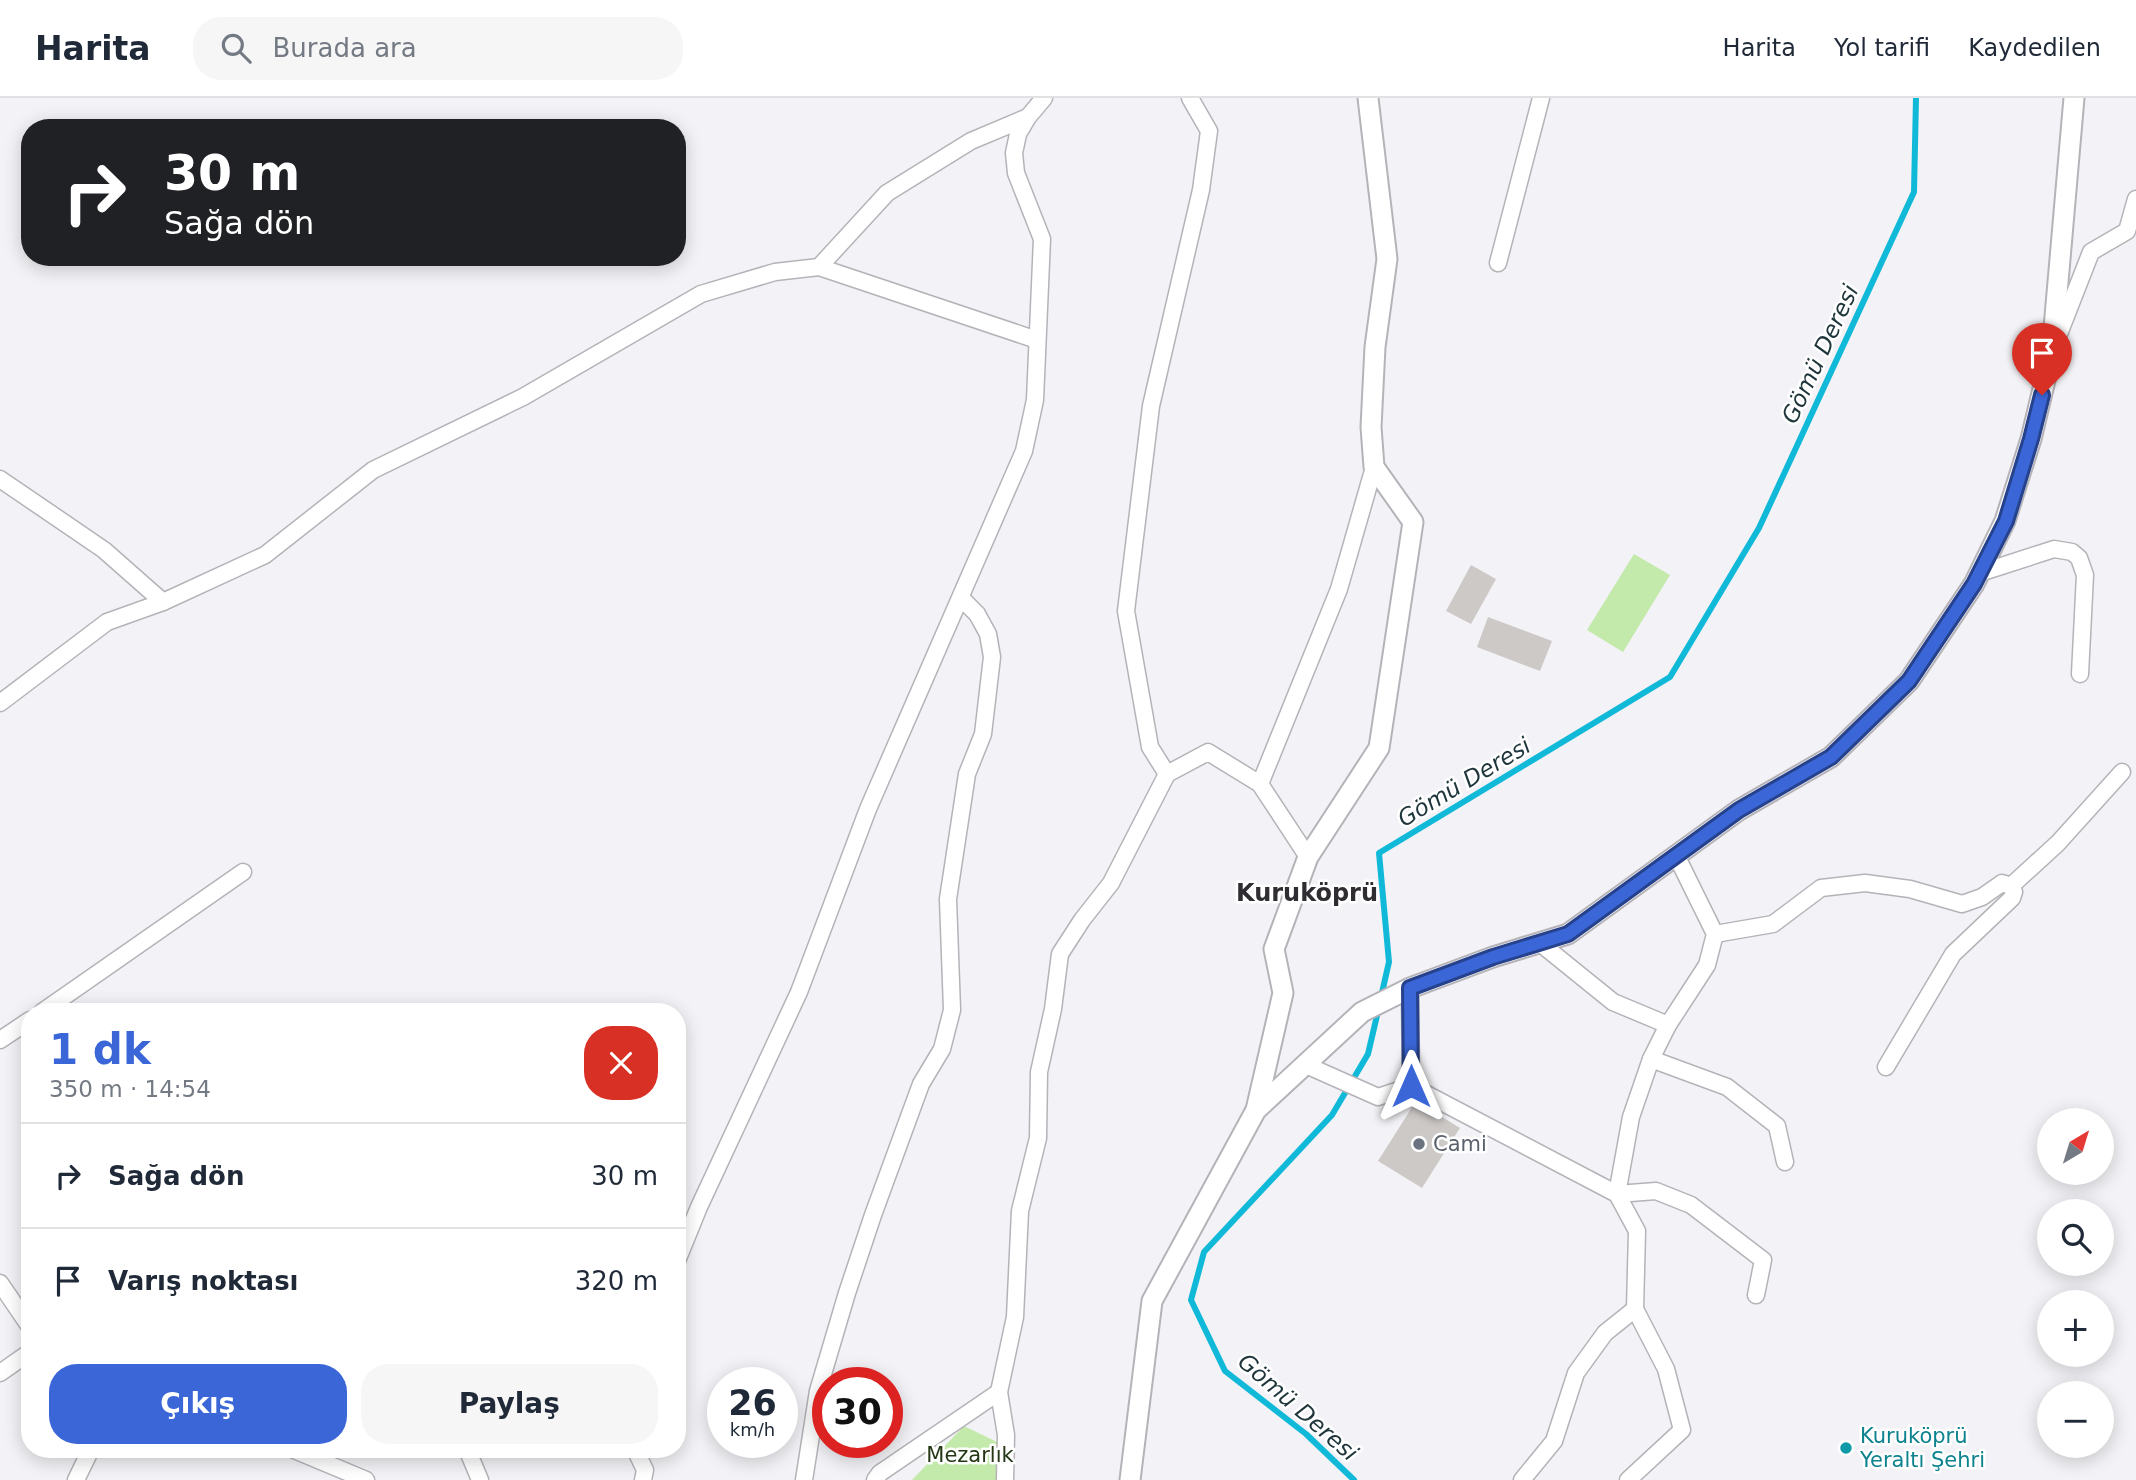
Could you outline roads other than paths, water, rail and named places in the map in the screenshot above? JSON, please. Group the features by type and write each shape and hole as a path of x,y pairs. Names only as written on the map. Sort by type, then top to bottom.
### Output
{"street":[{"path":"686,1239 799,992 868,809 1024,452 1035,400 1042,239 1016,173 1014,153 1018,134 1044,98"},
{"path":"1167,774 1150,747 1126,611 1151,406 1201,190 1209,131 1190,98"},
{"path":"1260,783 1339,589 1374,467 1371,427 1375,347 1387,259 1368,98"},
{"path":"1498,263 1541,98"},
{"path":"2052,351 2074,98"},
{"path":"819,267 887,193 971,141 1028,117"},
{"path":"1256,1110 1362,1012 1410,988 1568,934 1739,810 1831,757 1909,681 1980,573 2006,521 2031,439 2052,351 2091,252 2127,231 2136,199"},
{"path":"0,704 107,622 163,603 265,555 373,470 523,397 701,294 775,272 819,267 1038,340"},
{"path":"1130,1480 1152,1301 1256,1110 1283,993 1274,949 1308,857 1378,748 1413,522 1374,467"},
{"path":"0,479 104,550 163,603"},
{"path":"1980,573 2054,548 2071,552 2078,558 2085,575 2080,674"},
{"path":"803,1480 818,1391 847,1293 921,1084 942,1049 952,1010 948,899 967,774 983,734 992,657 988,634 977,614 961,598"},
{"path":"1005,1480 1006,1434 999,1392 1015,1317 1020,1211 1038,1138 1039,1072 1053,1009 1060,954 1111,883 1167,774 1208,752 1260,783 1308,857"},
{"path":"2011,886 2058,843 2122,772"},
{"path":"1628,1480 1682,1430 1666,1369 1635,1309 1637,1231 1618,1194 1631,1117 1651,1059 1668,1024 1707,965 1715,934 1676,856"},
{"path":"55,1003 243,873"},
{"path":"1715,934 1773,924 1821,888 1865,883 1910,889 1962,904 1982,897 2002,883 2011,886 2014,892 2012,898 1953,954 1886,1068"},
{"path":"1540,943 1613,1002 1668,1024"},
{"path":"1410,988 1411,1086"},
{"path":"0,1040 21,1026"},
{"path":"1651,1059 1727,1087 1777,1126 1785,1162"},
{"path":"1306,1065 1378,1097 1411,1086 1618,1194 1656,1191 1690,1205 1763,1260 1756,1295"},
{"path":"0,1283 21,1314"},
{"path":"1522,1480 1554,1441 1576,1374 1605,1333 1635,1309"},
{"path":"0,1373 21,1358"},
{"path":"875,1480 880,1473 999,1392"},
{"path":"76,1480 87,1458"},
{"path":"313,1458 366,1480"},
{"path":"471,1458 480,1480"},
{"path":"639,1458 645,1470 643,1480"}],"waterway":[{"name":"Gömü Deresi","path":"1381,997 1389,962 1379,853 1670,677 1759,528 1914,192 1916,98"},
{"name":"Gömü Deresi","path":"1354,1480 1306,1434 1225,1371 1191,1300 1204,1252 1332,1115 1368,1054 1379,1007"}],"place":[{"name":"Cami","path":"1419,1144"},
{"name":"Kuruköprü Yeraltı Şehri","path":"1846,1448"}],"district":[{"name":"Kuruköprü","path":"1307,893"}],"park label":[{"name":"Mezarlık","path":"970,1455"}]}
